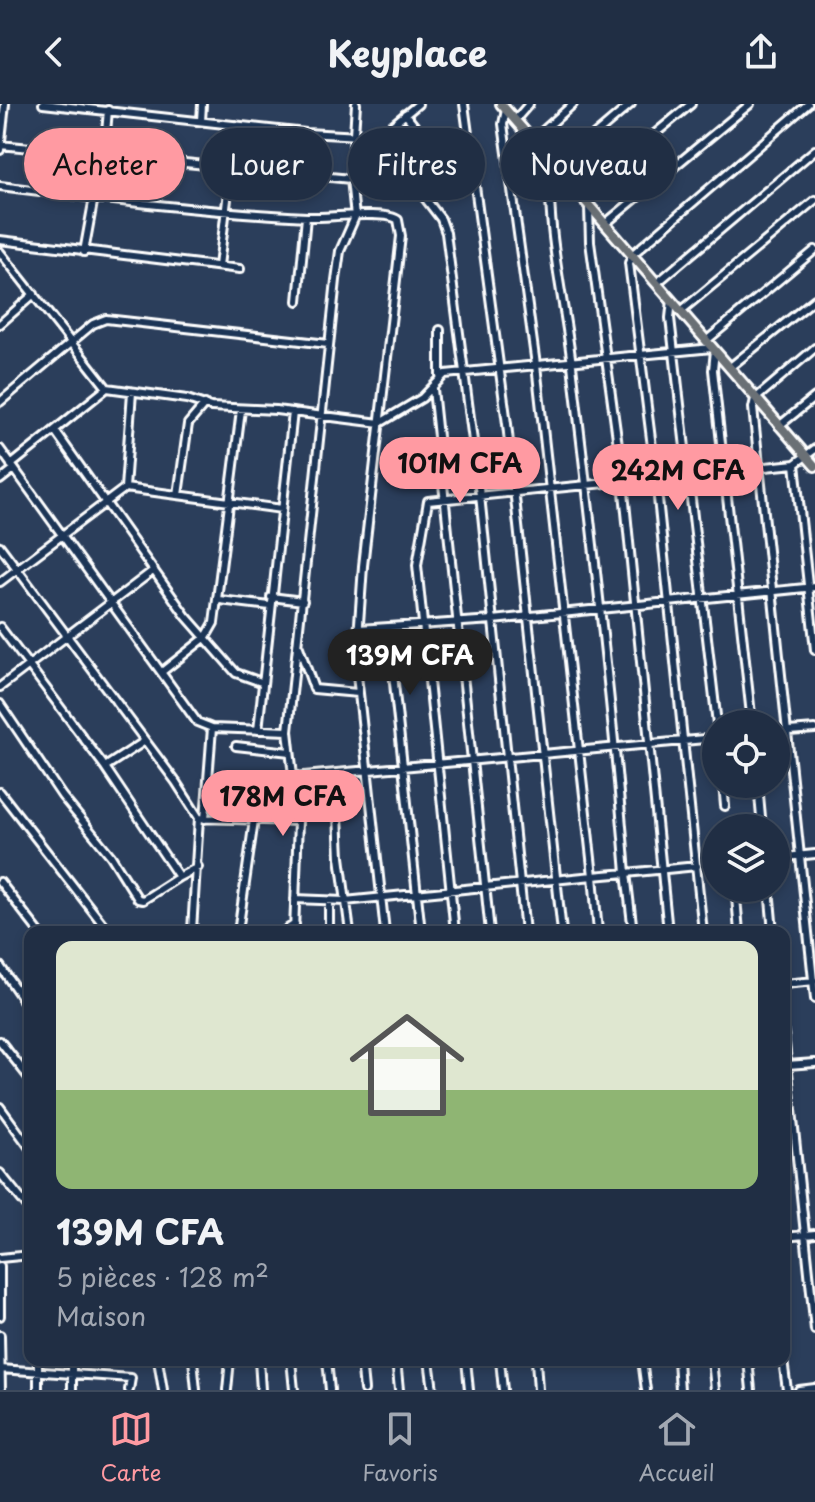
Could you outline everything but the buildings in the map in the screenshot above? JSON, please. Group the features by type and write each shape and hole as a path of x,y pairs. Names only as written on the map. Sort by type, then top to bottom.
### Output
{"main road":[{"path":"504,107 524,128"},
{"path":"587,200 815,466"}],"street":[{"path":"5,104 0,147 24,149"},
{"path":"43,104 108,110 118,108 201,121 348,136"},
{"path":"201,121 202,104"},
{"path":"355,128 356,104"},
{"path":"389,128 418,104"},
{"path":"464,104 467,128"},
{"path":"516,119 529,104"},
{"path":"546,128 573,104"},
{"path":"600,128 631,104"},
{"path":"662,128 691,104"},
{"path":"606,223 750,104"},
{"path":"702,926 656,479 630,272 633,254 808,104"},
{"path":"504,107 503,124 551,487 597,926"},
{"path":"106,128 108,110"},
{"path":"405,114 416,128"},
{"path":"657,283 815,150"},
{"path":"0,186 24,189"},
{"path":"84,252 93,200"},
{"path":"125,200 306,217 394,216 401,228 359,629 358,693 384,926"},
{"path":"219,266 229,200"},
{"path":"294,926 298,821 288,731 328,344 340,251 355,217 353,200"},
{"path":"425,200 445,226 465,372 524,926"},
{"path":"476,200 515,491 561,926"},
{"path":"551,200 586,485 632,926"},
{"path":"681,311 815,200"},
{"path":"589,203 590,242 623,482 667,926"},
{"path":"298,301 306,217"},
{"path":"0,240 240,269"},
{"path":"440,376 711,346 815,250"},
{"path":"0,252 107,388 241,410 293,412 380,423 433,389 440,376 440,330"},
{"path":"0,324 34,294"},
{"path":"729,368 815,299"},
{"path":"672,300 674,351 715,710"},
{"path":"0,402 93,324 106,319 328,344"},
{"path":"711,346 750,710"},
{"path":"786,710 753,408 755,399 815,348"},
{"path":"0,480 107,388"},
{"path":"433,389 489,926"},
{"path":"0,582 125,488 132,392"},
{"path":"779,426 815,397"},
{"path":"178,495 188,424 205,404"},
{"path":"163,671 206,637 214,623 220,600 241,410"},
{"path":"258,730 293,412"},
{"path":"55,431 206,637 236,673 261,682"},
{"path":"0,449 197,722 212,728 288,731"},
{"path":"454,926 417,557 428,501 795,464 815,449"},
{"path":"795,464 812,587 815,650"},
{"path":"125,488 282,509"},
{"path":"0,546 202,818"},
{"path":"0,687 154,570"},
{"path":"359,629 702,601 812,587"},
{"path":"271,597 303,601"},
{"path":"220,600 270,606"},
{"path":"0,627 105,767 179,877"},
{"path":"388,628 420,926"},
{"path":"299,647 314,689 358,693"},
{"path":"0,704 62,796 111,856 138,899 143,900 198,867"},
{"path":"192,926 212,728"},
{"path":"790,732 815,729"},
{"path":"293,777 702,740"},
{"path":"105,767 145,741"},
{"path":"236,746 290,752"},
{"path":"790,755 815,999"},
{"path":"336,774 337,820 349,926"},
{"path":"0,792 104,926"},
{"path":"724,798 725,806"},
{"path":"202,818 298,821"},
{"path":"239,926 254,820"},
{"path":"790,857 815,854"},
{"path":"295,899 345,901 697,866"},
{"path":"0,882 34,926"},
{"path":"329,902 329,926"},
{"path":"736,902 738,926"},
{"path":"770,902 772,926"},
{"path":"0,966 24,1001"},
{"path":"790,983 814,981"},
{"path":"0,1041 24,1071"},
{"path":"790,1066 815,1063"},
{"path":"790,1100 815,1330"},
{"path":"0,1107 24,1140"},
{"path":"0,1173 3,1181 24,1204"},
{"path":"790,1237 815,1234"},
{"path":"0,1258 24,1256"},
{"path":"0,1266 0,1316"},
{"path":"0,1335 1,1390"},
{"path":"38,1390 39,1366"},
{"path":"72,1366 72,1390"},
{"path":"159,1366 163,1390"},
{"path":"194,1366 196,1390"},
{"path":"227,1390 229,1366"},
{"path":"259,1366 261,1390"},
{"path":"292,1366 294,1390"},
{"path":"328,1366 330,1390"},
{"path":"362,1366 364,1390"},
{"path":"397,1366 399,1390"},
{"path":"430,1366 433,1390"},
{"path":"467,1366 469,1390"},
{"path":"501,1366 503,1390"},
{"path":"536,1366 538,1390"},
{"path":"643,1366 646,1390"},
{"path":"678,1366 680,1390"},
{"path":"713,1366 715,1390"},
{"path":"749,1366 751,1390"},
{"path":"784,1366 787,1390"},
{"path":"0,1369 131,1378 129,1390"},
{"path":"799,1390 815,1388"}]}
